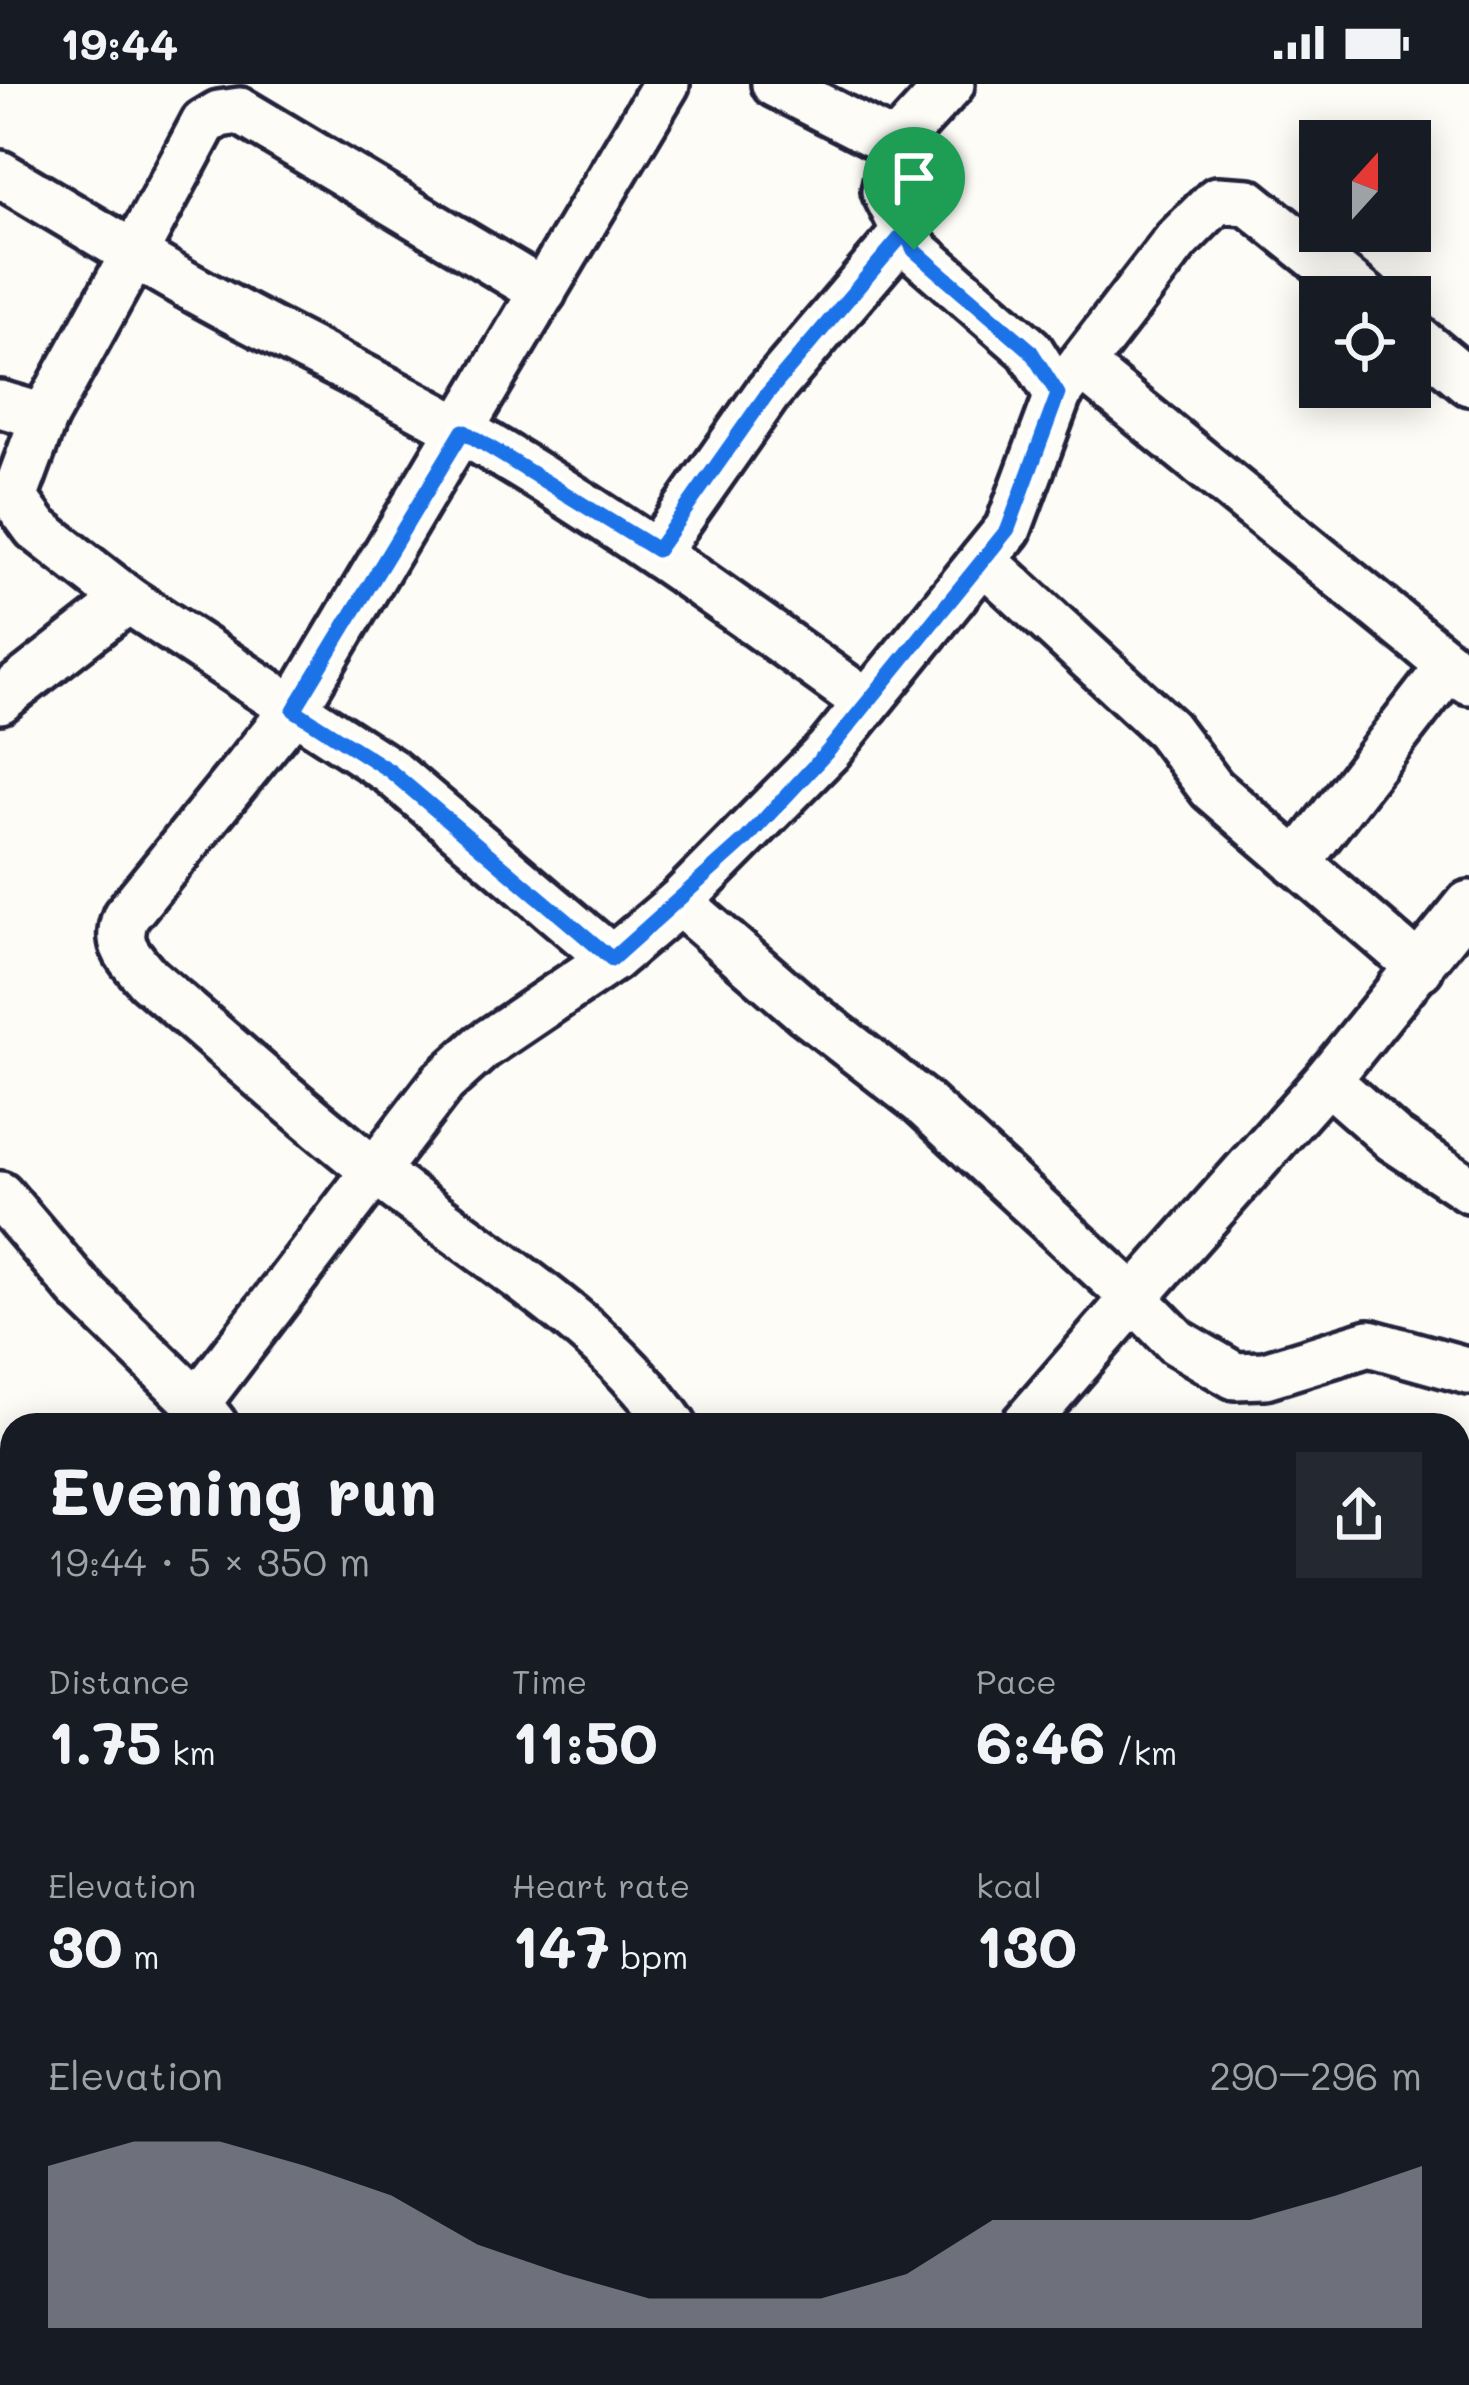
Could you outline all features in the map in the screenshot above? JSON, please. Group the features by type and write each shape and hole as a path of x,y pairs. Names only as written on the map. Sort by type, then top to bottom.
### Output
{"street":[{"path":"664,1413 634,1374 599,1343 377,1173 148,979 122,949 119,934 126,916 294,710 666,84"},
{"path":"776,84 895,146"},
{"path":"951,84 895,146 884,191 914,250 1030,350 1460,673 1297,863"},
{"path":"543,292 240,111 219,114 204,124 44,417 14,498 36,528 128,600 390,771 612,959"},
{"path":"0,174 214,304 463,431 657,550 867,703"},
{"path":"207,1413 443,1082 469,1058 612,959 679,902 746,839 867,703 1008,529 1069,380 1177,240 1217,200 1248,202 1340,276"},
{"path":"657,550 767,394 905,232"},
{"path":"1431,350 1469,382"},
{"path":"0,404 44,417"},
{"path":"983,560 1167,729 1212,789 1420,968"},
{"path":"0,699 128,600"},
{"path":"679,902 806,1012 922,1102 1177,1342 1235,1376 1265,1375 1369,1343 1469,1371"},
{"path":"1034,1413 1327,1080 1469,904"},
{"path":"1327,1080 1394,1139 1469,1189"},
{"path":"0,1195 79,1288 205,1413"}],"route":[{"path":"905,232 914,250 1030,350 1058,394 1008,529 829,750 746,839 612,959 390,771 294,710 397,533 463,431 657,550 767,394 905,232"}]}
